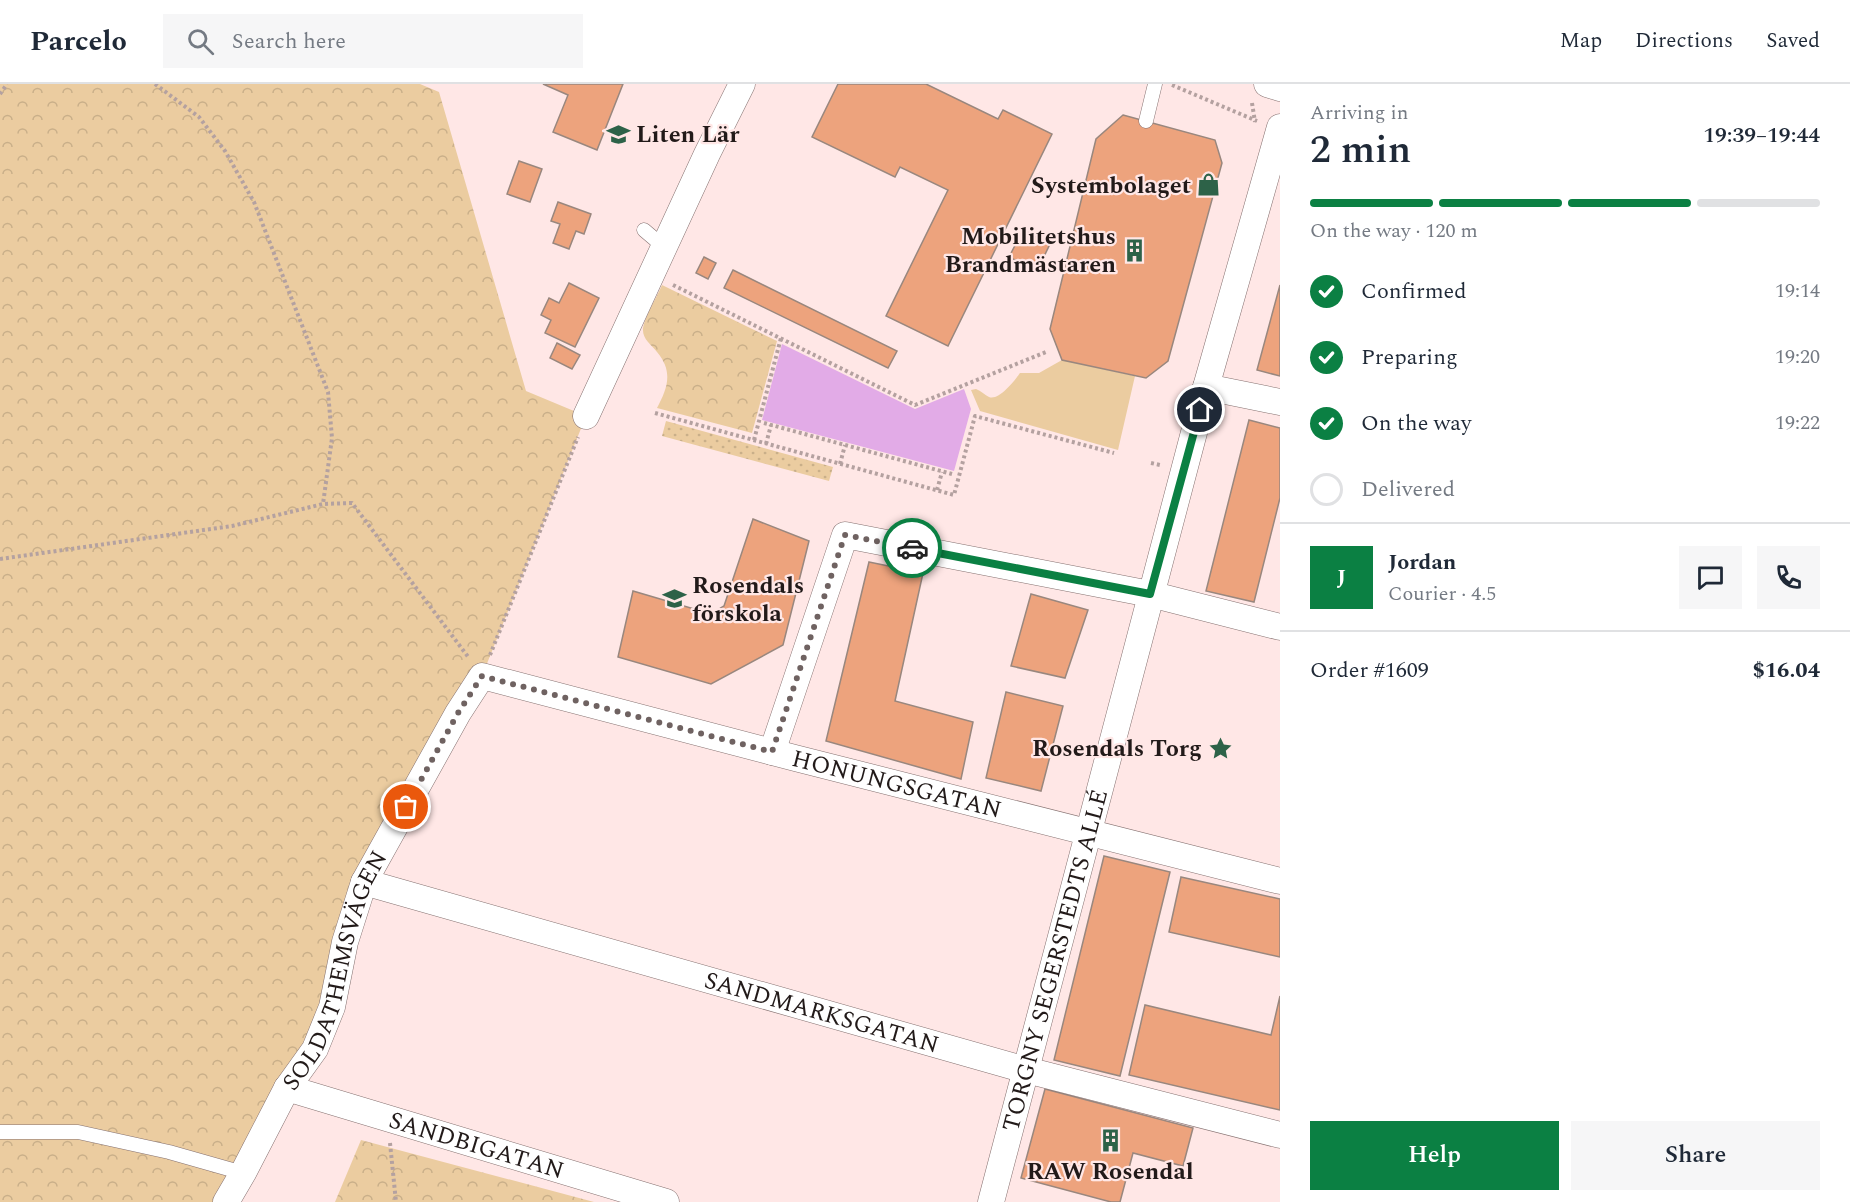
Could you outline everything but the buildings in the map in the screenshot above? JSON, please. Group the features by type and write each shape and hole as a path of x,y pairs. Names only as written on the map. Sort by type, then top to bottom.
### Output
{"street":[{"path":"586,416 707,154 742,84"},
{"path":"1267,84 1280,88"},
{"name":"TORGNY SEGERSTEDTS ALLÉ","path":"991,1202 1150,594 1280,127"},
{"path":"1206,387 1280,402"},
{"path":"772,752 845,535 1150,594 1280,627"},
{"name":"HONUNGSGATAN","path":"482,676 1280,881"},
{"name":"SOLDATHEMSVÄGEN","path":"226,1202 286,1088 315,1049 332,1007 345,942 364,882 458,713 482,676"},
{"name":"SANDMARKSGATAN","path":"364,882 1026,1070 1280,1136"},
{"name":"SANDBIGATAN","path":"286,1088 666,1202"}],"lane":[{"path":"1146,121 1155,84"},
{"path":"644,230 664,247"},
{"path":"0,1132 78,1132 169,1152 243,1173"}],"path":[{"path":"0,94 7,84"},
{"path":"155,84 199,117 225,151 254,202 328,392 332,438 323,504"},
{"path":"1170,84 1255,120"},
{"path":"664,281 915,405 1046,352"},
{"path":"754,440 781,338"},
{"path":"655,413 954,495 975,416 1114,453"},
{"path":"482,676 586,416"},
{"path":"764,423 952,474"},
{"path":"766,444 771,425"},
{"path":"840,464 845,445"},
{"path":"937,490 942,472"},
{"path":"0,559 232,526 323,504 352,503 482,676"},
{"path":"387,1118 396,1202"}],"green space":[{"path":"0,84 420,84 439,92 526,391 586,416 482,676 364,882 332,1007 226,1202 0,1202"},
{"path":"662,285 777,341 752,433 657,408 666,387 666,367 645,338 643,328"},
{"path":"1062,360 1135,376 1118,450 980,411 971,390 976,389 989,397 997,396 1020,373 1039,373"},
{"path":"666,421 833,467 829,481 662,436"},
{"path":"361,1140 594,1202 335,1202"}],"shaded area":[{"path":"782,344 915,409 964,389 971,409 954,471 762,420"}],"way so far":[{"path":"406,807 458,713 482,676 772,752 845,535 912,548"}],"place":[{"name":"Liten Lär","path":"618,134"},
{"name":"Systembolaget","path":"1209,185"},
{"name":"Mobilitetshus Brandmästaren","path":"1134,250"},
{"name":"Rosendals förskola","path":"674,599"},
{"name":"Rosendals Torg","path":"1220,748"},
{"name":"RAW Rosendal","path":"1110,1141"}],"route":[{"path":"912,548 1150,594 1200,410"}]}
